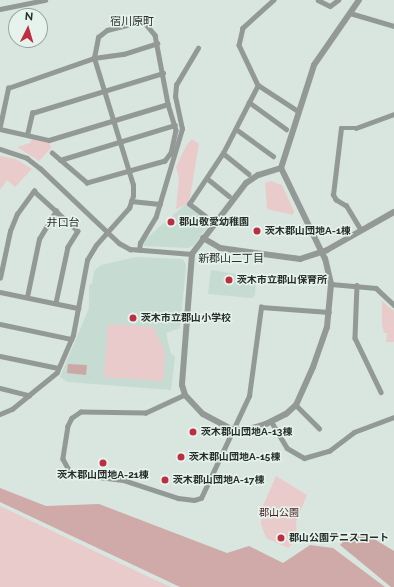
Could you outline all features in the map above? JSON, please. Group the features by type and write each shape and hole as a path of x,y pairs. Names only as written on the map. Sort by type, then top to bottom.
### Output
{"street":[{"path":"19,0 20,6"},
{"path":"0,9 45,0"},
{"path":"274,0 250,21 240,36 241,50 258,85 298,111"},
{"path":"318,0 330,6 338,0"},
{"path":"281,168 258,175 246,183 214,223 192,254 182,377 185,395 203,414 233,430 246,430 286,414 296,405 313,367 329,312 331,284 321,252 281,168 298,111 314,65 359,0"},
{"path":"350,13 394,26"},
{"path":"0,414 12,409 30,395 58,368 71,339 87,260 96,244 129,208 133,185 129,171 94,58 98,37 107,30 129,24 145,24 155,36 168,104 175,125 171,153 165,161 129,171 87,183 52,153"},
{"path":"0,126 8,88 94,58 124,54 157,43"},
{"path":"139,250 140,243 156,216 182,129 176,97 176,85 198,48"},
{"path":"27,135 32,114 163,73"},
{"path":"214,223 189,204 208,179 236,129 258,85"},
{"path":"250,102 286,129"},
{"path":"0,129 49,140 168,104"},
{"path":"360,229 346,206 336,200 333,195 341,128 356,128 394,114"},
{"path":"60,160 175,125"},
{"path":"236,129 274,156"},
{"path":"0,150 27,158 40,168 120,243 130,249 192,254"},
{"path":"223,153 249,174"},
{"path":"208,179 229,196"},
{"path":"0,278 10,231 26,200 34,191 78,231 68,247 56,304"},
{"path":"131,201 160,204"},
{"path":"26,297 40,239 56,211"},
{"path":"204,238 220,248 300,259 321,252 360,229 394,212"},
{"path":"331,284 357,285 376,288 394,305"},
{"path":"357,285 355,338 381,392"},
{"path":"0,292 78,308"},
{"path":"185,395 146,413 81,412 72,418 68,426 64,459 68,470 74,474 123,480 178,498 194,500 204,493 252,384 256,330 261,307 329,312"},
{"path":"0,324 71,339"},
{"path":"0,356 58,368"},
{"path":"0,388 30,395"},
{"path":"296,405 319,428"},
{"path":"271,421 287,448 304,458 328,451 354,432 394,418"}],"shaded area":[{"path":"186,204 207,219 207,227 194,245 188,248 144,246 141,243"},
{"name":"茨木市立郡山小学校","path":"136,257 183,259 186,265 180,328 166,333 171,354 175,356 171,390 68,382 60,377 89,308 89,285 92,284 94,271 101,265"},
{"path":"211,270 256,277 255,295 252,298 208,294"},
{"path":"68,364 87,365 86,375 67,373"},
{"path":"0,488 46,506 99,504 227,553 249,546 283,563 310,545 333,548 385,587 180,587 0,502"},
{"path":"366,534 394,551 394,587 391,587 340,545 348,537"}],"green space":[{"path":"32,138 49,141 51,148 39,161 17,147 30,143"},
{"path":"192,139 199,144 190,197 187,204 176,209 179,178 176,167 186,146"},
{"path":"0,156 16,159 32,169 15,187 7,180 0,190"},
{"path":"271,181 282,185 294,211 293,215 267,209 265,183"},
{"path":"382,301 394,311 394,342 386,342 387,333 384,333 382,325"},
{"path":"108,324 154,327 165,353 163,381 104,377"},
{"name":"郡山公園","path":"276,476 307,495 296,522 297,540 288,548 266,538 261,524 262,508"},
{"path":"0,506 151,578 171,587 0,587"}],"place":[{"name":"郡山敬愛幼稚園","path":"171,222"},
{"name":"茨木郡山団地A-1棟","path":"257,231"},
{"name":"茨木市立郡山保育所","path":"229,280"},
{"name":"茨木市立郡山小学校","path":"133,318"},
{"name":"茨木郡山団地A-13棟","path":"193,432"},
{"name":"茨木郡山団地A-15棟","path":"181,457"},
{"name":"茨木郡山団地A-21棟","path":"103,463"},
{"name":"茨木郡山団地A-17棟","path":"165,480"},
{"name":"郡山公園テニスコート","path":"281,538"}],"district":[{"name":"宿川原町","path":"132,22"},
{"name":"井口台","path":"63,223"},
{"name":"新郡山二丁目","path":"231,259"}]}
